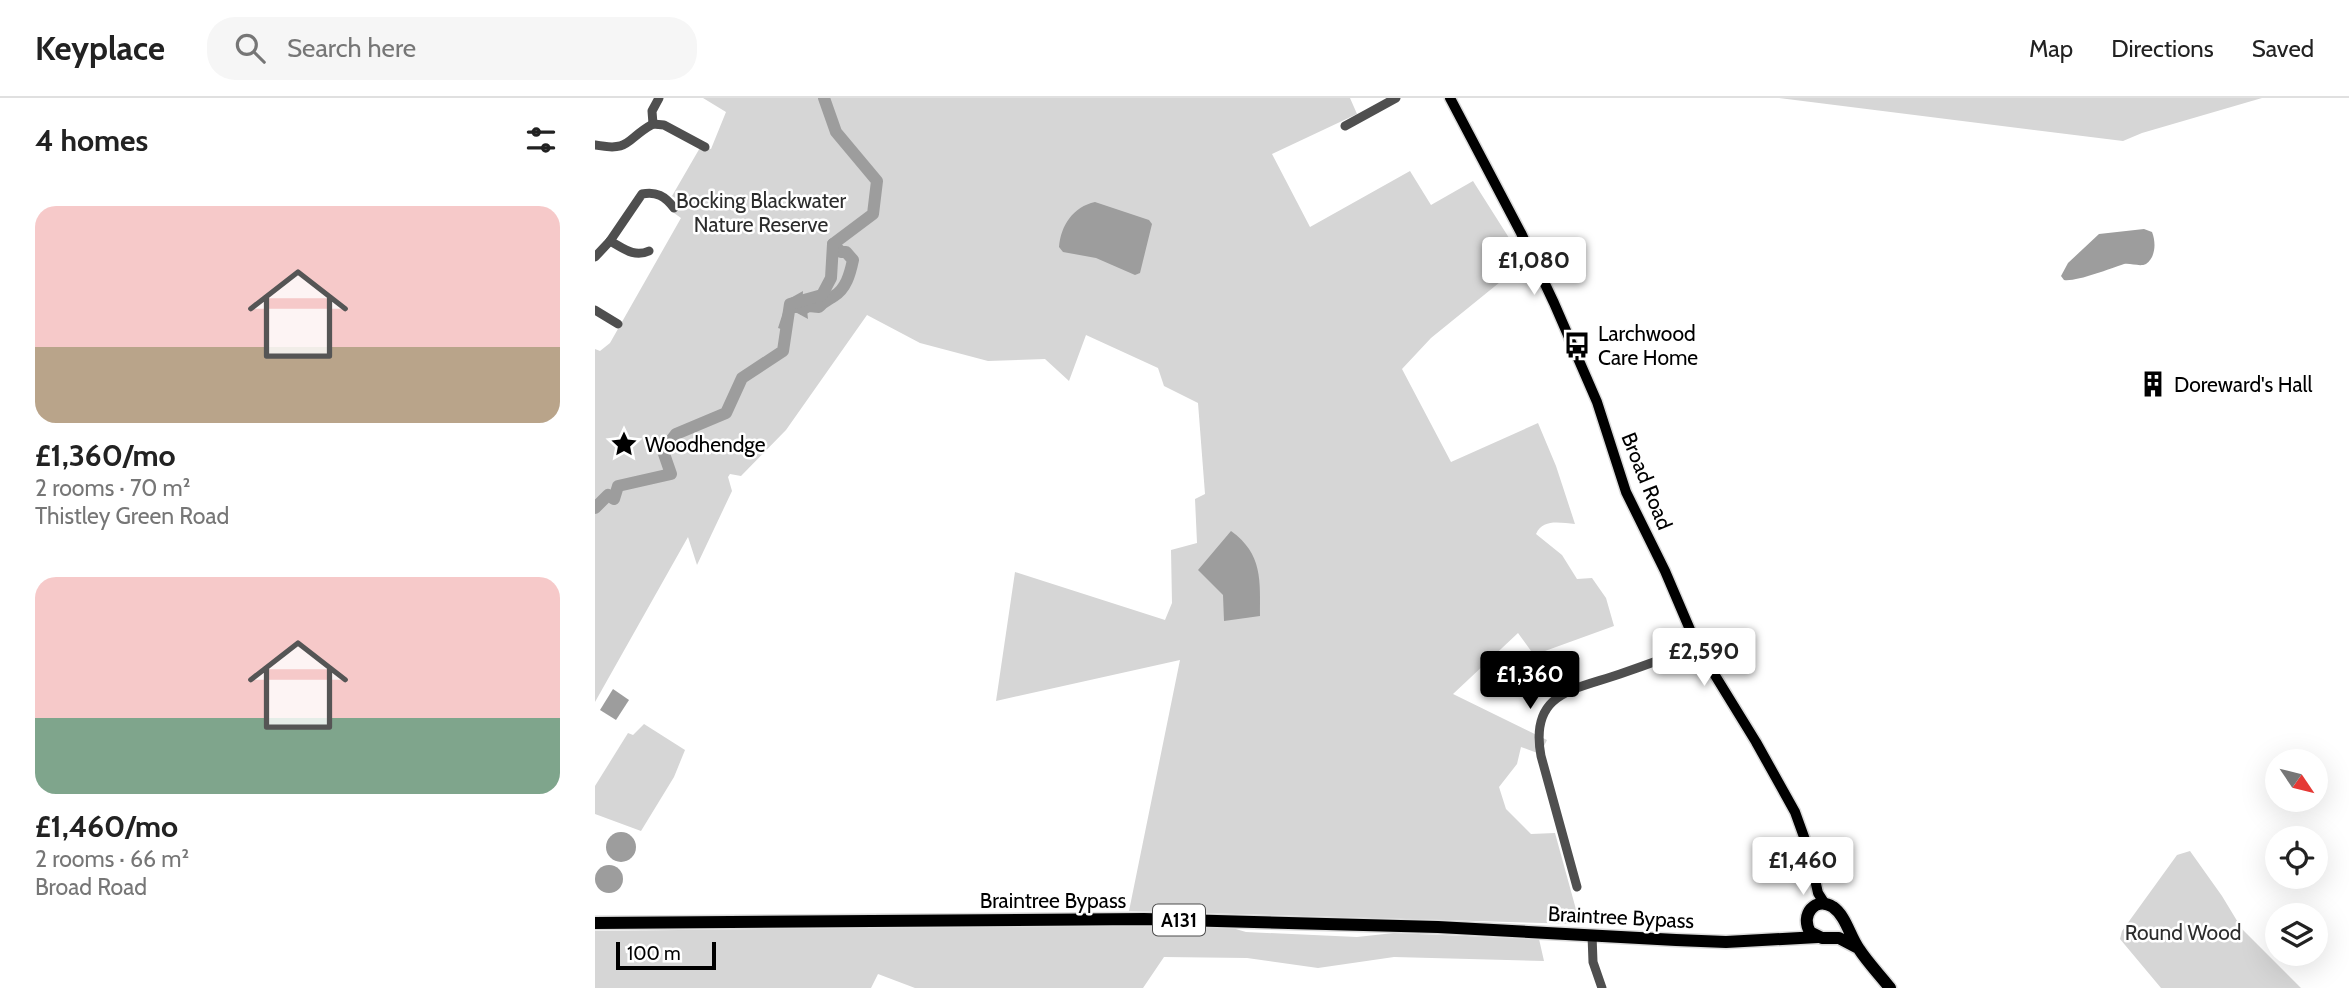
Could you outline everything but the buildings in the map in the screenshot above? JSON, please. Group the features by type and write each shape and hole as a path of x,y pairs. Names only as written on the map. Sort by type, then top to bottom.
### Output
{"highway":[{"name":"Broad Road","path":"1825,904 1837,911 1858,948 1890,988"},
{"name":"A131","path":"1807,917 1818,905 1825,904"},
{"path":"1807,917 1810,932 1818,937"},
{"name":"Braintree Bypass","path":"1763,939 1794,930 1807,917"},
{"path":"1832,936 1838,929 1840,917"},
{"name":"Braintree Bypass","path":"595,923 1144,919 1356,924 1725,942 1818,937"},
{"name":"Broad Road","path":"1818,937 1839,937 1858,948"}],"main road":[{"name":"Broad Road","path":"1450,98 1521,233 1554,303 1588,379 1626,492 1665,571 1697,646 1795,812 1808,848 1818,893 1825,904"},
{"name":"Broad Road","path":"1807,917 1814,875"}],"street":[{"path":"653,124 652,111 659,98"},
{"path":"1345,126 1396,98"},
{"path":"595,145 623,147 653,124"},
{"path":"653,124 673,130 705,147"},
{"path":"595,257 610,241 642,194 652,192 662,196 674,208"},
{"path":"610,241 633,254 649,251"},
{"path":"595,310 618,324"},
{"path":"1577,887 1541,756 1539,743 1542,721 1563,692 1697,646"},
{"path":"1593,935 1593,962 1602,988"}],"green space":[{"name":"Bocking Blackwater Nature Reserve","path":"703,98 1350,98 1357,114 1272,154 1310,227 1410,171 1431,205 1473,181 1523,260 1431,338 1402,369 1451,462 1538,423 1556,466 1575,524 1548,524 1536,534 1562,555 1577,579 1592,578 1606,598 1614,626 1534,655 1518,633 1453,694 1547,740 1540,754 1521,747 1517,764 1499,787 1506,809 1531,834 1555,833 1580,924 1129,911 1180,660 996,701 1015,572 1165,620 1172,603 1171,550 1197,543 1195,499 1205,494 1198,403 1164,386 1158,368 1086,335 1069,381 1045,359 988,361 920,343 867,315 786,430 741,476 730,474 728,477 732,491 697,565 688,537 595,702 595,349 600,351 610,343 681,218 674,213 680,201 672,196 701,146 711,149 726,112"},
{"path":"1779,98 2262,98 2123,141"},
{"path":"644,724 685,750 674,777 641,831 595,814 595,786 628,733 633,735"},
{"name":"Round Wood","path":"2190,851 2242,929 2265,952 2265,966 2279,966 2301,988 2161,988 2120,939 2122,931 2177,855"},
{"path":"1222,925 1246,932 1357,937 1394,933 1539,939 1544,961 1394,957 1318,968 1247,958 1164,957 1143,988 915,988 878,974 871,988 595,988 595,931"}],"shaded area":[{"path":"1095,202 1149,220 1152,224 1140,273 1135,275 1096,258 1063,252 1059,247 1065,224 1080,208"},
{"path":"2144,229 2152,232 2154,245 2152,257 2146,264 2124,264 2069,280 2064,280 2061,276 2068,263 2099,234"},
{"path":"803,291 802,308 807,310 808,319 791,313 781,329 778,328 787,300"},
{"path":"1231,531 1249,549 1254,559 1259,580 1260,616 1224,621 1223,595 1198,570"},
{"path":"613,689 629,700 616,720 600,710"},
{"path":"621,832 631,837 636,847 631,857 621,862 611,857 606,847 611,837"},
{"path":"609,865 619,869 623,879 619,889 609,893 599,889 595,879 599,869"}],"waterway":[{"path":"595,508 608,495 614,499 618,486 671,474 663,451 676,434 726,413 742,378 783,351 790,304 822,295 831,278 833,244 873,214 877,181 836,132 824,98"},
{"path":"803,309 809,306 819,307 838,293 847,281 853,260 833,244"}],"place":[{"name":"Larchwood Care Home","path":"1577,345"},
{"name":"Doreward's Hall","path":"2153,384"},
{"name":"Woodhendge","path":"624,444"}]}
